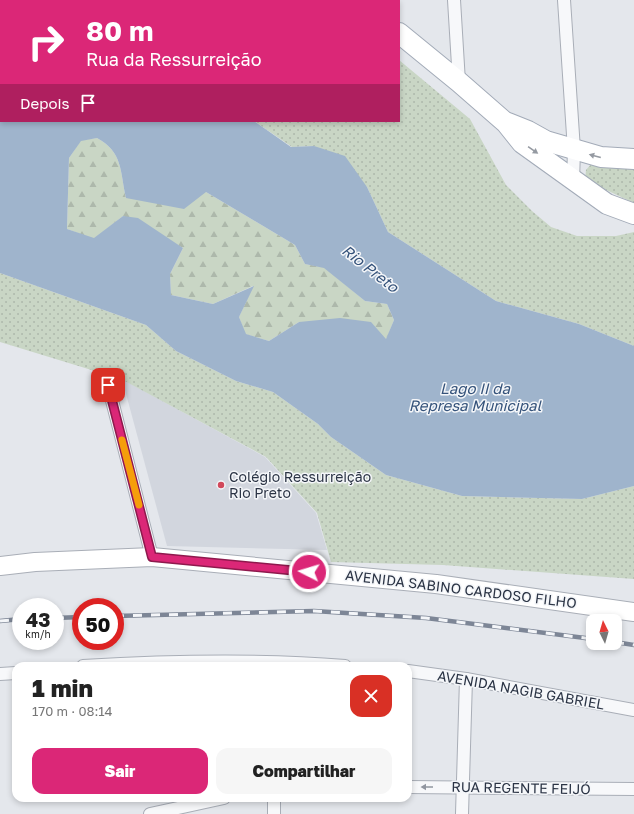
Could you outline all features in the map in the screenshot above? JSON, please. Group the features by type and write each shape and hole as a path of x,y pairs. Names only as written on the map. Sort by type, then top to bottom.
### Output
{"main road":[{"path":"400,34 506,123 522,143 607,204 634,214"},
{"path":"506,123 528,131 546,141 574,150 601,157 634,159"},
{"name":"AVENIDA SABINO CARDOSO FILHO","path":"0,566 35,562 152,557 436,584 634,612"}],"street":[{"path":"454,0 459,82"},
{"path":"564,0 574,150 573,181"},
{"path":"108,385 152,557"},
{"path":"0,674 12,672"},
{"name":"AVENIDA NAGIB GABRIEL","path":"412,672 466,679 634,710"},
{"path":"462,814 466,679"},
{"name":"RUA REGENTE FEIJÓ","path":"412,787 634,789"},
{"path":"150,814 206,802"},
{"path":"274,802 274,814"}],"shaded area":[{"name":"Colégio Ressurreição Rio Preto","path":"122,379 265,457 316,513 327,550 167,546"}],"green space":[{"path":"400,61 470,119 506,185 532,211 551,227 577,236 616,236 634,232 634,346 579,324 496,301 388,232 367,187 314,146 292,147 255,122 400,122"},
{"path":"97,138 112,149 116,156 121,171 126,198 206,192 295,245 305,264 324,267 365,301 387,304 394,320 386,340 299,322 269,341 245,334 239,317 253,286 213,304 171,295 170,274 183,248 123,216 94,239 67,229 69,158 81,140"},
{"path":"592,163 634,167 634,203 585,180 586,170"},
{"path":"0,273 146,325 176,351 236,381 273,392 318,424 331,437 386,475 462,496 582,499 634,486 634,579 443,565 331,562 317,513 266,457 121,379 0,342"}],"water":[{"name":"Lago II da Represa Municipal","path":"0,122 255,122 291,147 314,146 345,156 367,187 388,232 496,301 579,324 634,346 634,486 582,499 462,496 386,475 331,437 318,424 273,392 236,381 176,351 146,325 0,273","holes":["97,138 112,149 119,163 126,198 184,209 206,192 295,245 305,264 324,268 365,301 387,304 394,320 386,339 371,322 340,318 299,322 269,341 246,334 239,317 254,286 213,304 171,295 170,274 183,248 138,218 123,216 94,238 67,229 69,158 81,141"]}],"railway":[{"path":"124,616 314,611 426,618 586,638"},
{"path":"64,618 72,617"},
{"path":"0,621 12,620"},
{"path":"622,643 634,645"}],"slow traffic":[{"path":"122,440 139,505"}],"place":[{"name":"Colégio Ressurreição Rio Preto","path":"221,485"}],"route":[{"path":"108,385 152,557 309,572"}],"water label":[{"name":"Rio Preto","path":"370,269"}]}
